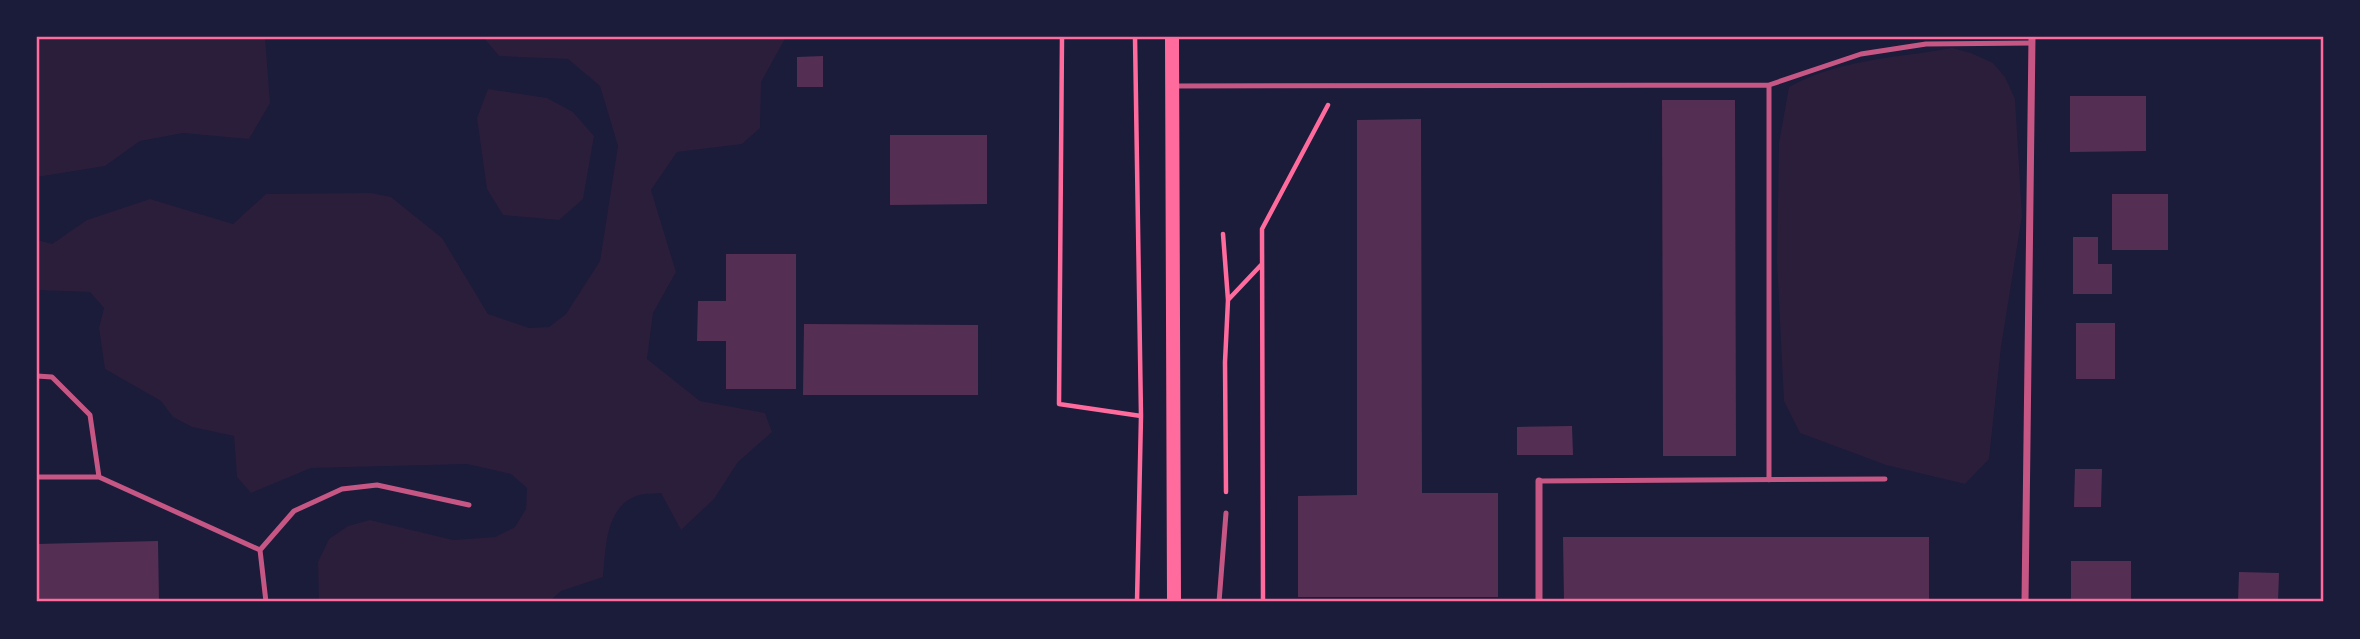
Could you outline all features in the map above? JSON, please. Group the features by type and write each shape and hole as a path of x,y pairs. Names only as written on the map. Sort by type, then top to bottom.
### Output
{"main road":[{"path":"1172,37 1174,602"}],"street":[{"path":"2025,602 2032,40"},
{"path":"1539,481 1539,602"}],"lane":[{"path":"1172,86 1769,85 1861,54 1926,44 2032,40"},
{"path":"1769,85 1769,480"},
{"path":"37,376 52,377 90,415 99,477"},
{"path":"37,477 99,477 260,550"},
{"path":"1539,481 1885,479"},
{"path":"266,602 260,550 294,511 342,489 377,485 469,505"},
{"path":"1219,602 1226,513"}],"path":[{"path":"1062,37 1059,404 1141,415"},
{"path":"1135,37 1141,415 1137,602"},
{"path":"1264,602 1262,229 1338,86"},
{"path":"1223,234 1228,300 1224,362 1226,513"},
{"path":"1228,300 1263,263"}],"shaded area":[{"path":"37,37 265,37 270,103 249,139 183,133 140,141 105,166 37,177"},
{"path":"483,37 786,37 761,82 760,128 742,144 677,152 651,190 676,272 653,313 647,359 700,401 765,413 772,432 738,462 714,499 681,530 661,493 642,494 628,500 619,508 609,529 603,577 561,591 549,602 319,602 318,562 329,539 348,526 370,520 453,540 495,537 515,527 526,509 527,488 511,474 467,464 311,468 251,493 237,477 234,436 192,427 173,417 161,401 105,369 99,328 104,308 90,292 37,290 37,240 52,244 87,220 150,199 233,224 266,194 371,193 391,197 442,238 488,314 529,328 549,327 566,314 600,261 618,146 600,86 568,59 499,56"},
{"path":"1952,48 1993,63 2005,77 2015,99 2022,216 2001,347 1989,459 1965,484 1886,465 1800,433 1784,401 1777,261 1779,143 1789,87 1828,70 1848,65"},
{"path":"488,89 547,98 573,112 594,136 583,199 559,220 503,215 487,189 477,118"}],"building":[{"path":"823,56 823,87 797,87 797,57"},
{"path":"2070,96 2146,96 2146,151 2070,152"},
{"path":"1662,100 1735,100 1736,456 1663,456"},
{"path":"1421,119 1422,493 1498,493 1498,597 1298,597 1298,496 1357,495 1357,120"},
{"path":"890,135 987,135 987,204 890,205"},
{"path":"2112,194 2168,194 2168,250 2112,250"},
{"path":"2073,237 2098,237 2098,264 2112,264 2112,294 2073,294"},
{"path":"726,254 796,254 796,389 726,389 726,341 697,341 698,301 726,301"},
{"path":"2076,323 2115,323 2115,379 2076,379"},
{"path":"804,324 978,325 978,395 803,395"},
{"path":"1572,426 1573,455 1517,455 1517,427"},
{"path":"2075,469 2102,469 2101,507 2074,507"},
{"path":"1563,537 1929,537 1929,602 1564,602"},
{"path":"158,541 159,602 37,602 37,544"},
{"path":"2071,561 2131,561 2131,602 2071,602"},
{"path":"2239,572 2279,573 2278,602 2238,602"}]}
